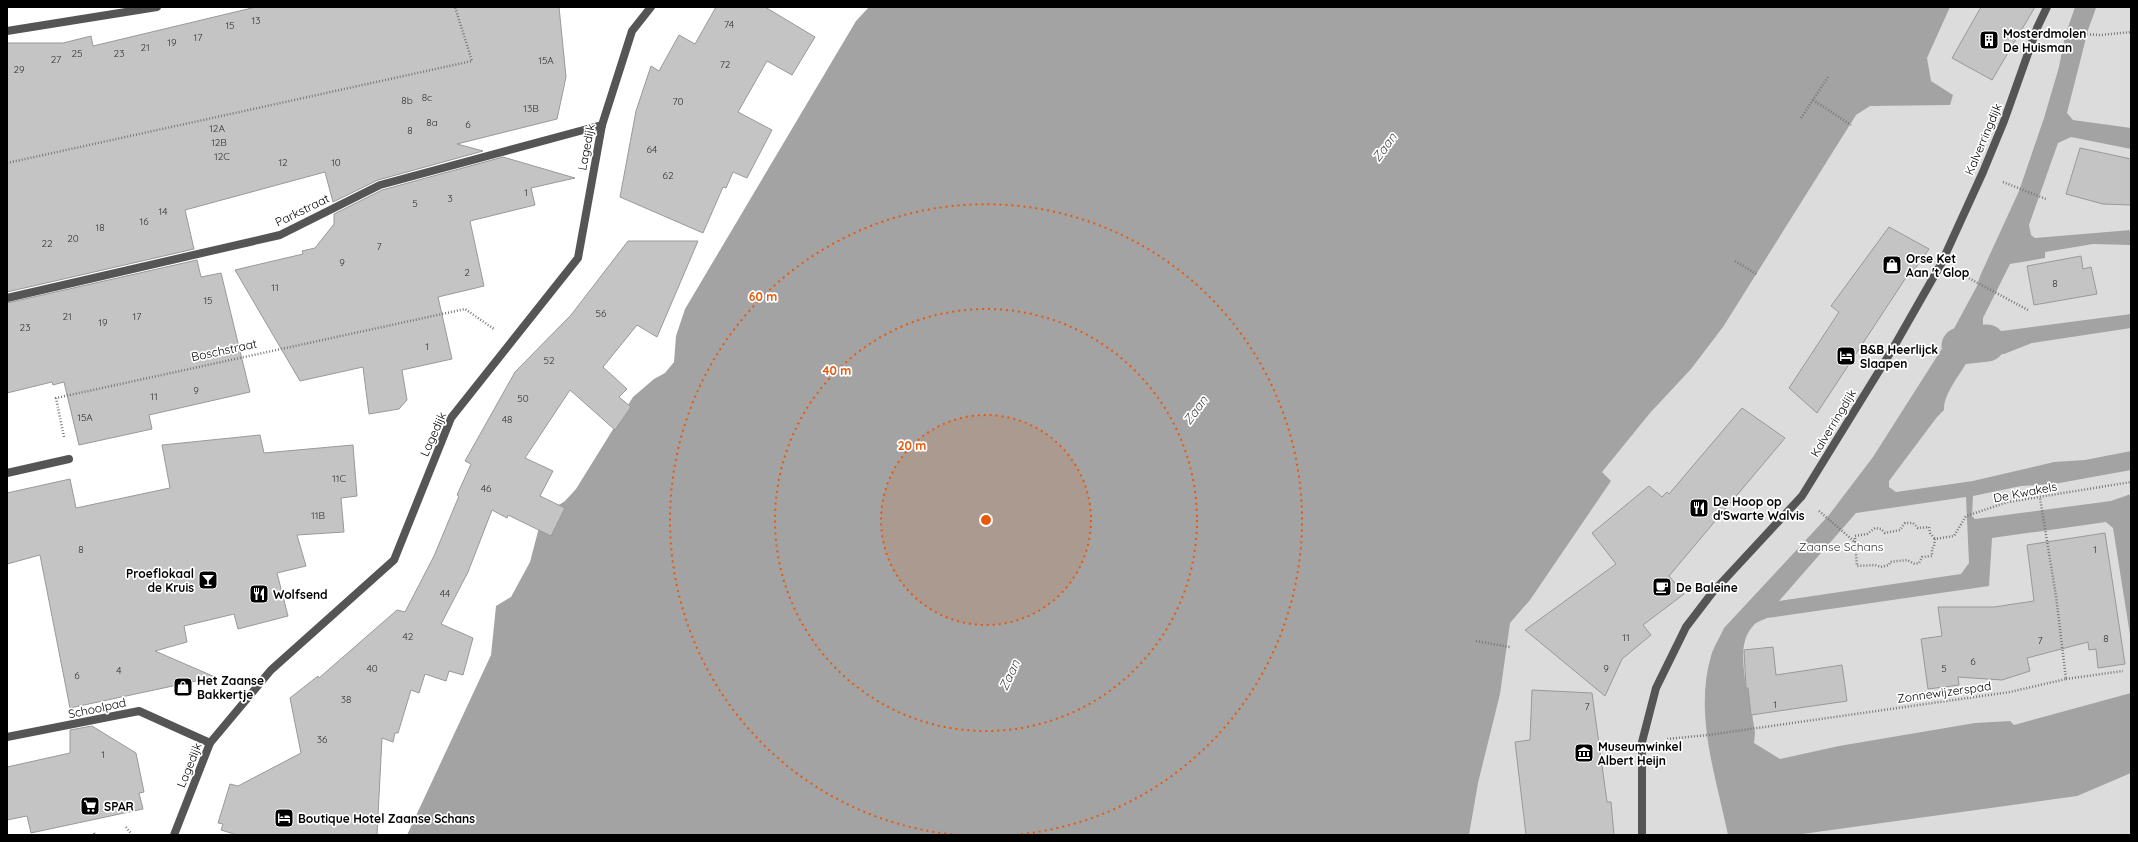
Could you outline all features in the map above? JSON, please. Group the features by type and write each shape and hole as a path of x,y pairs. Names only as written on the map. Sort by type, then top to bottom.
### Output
{"street":[{"path":"7,31 157,7"},
{"name":"Lagedijk","path":"174,835 210,743 271,670 394,560 451,418 578,258 602,125 632,31 651,7"},
{"name":"Kalverringdijk","path":"1642,835 1642,742 1656,688 1686,627 1712,593 1802,496 1892,350 1941,264 2001,128 2037,28 2047,7"},
{"name":"Parkstraat","path":"7,298 280,235 380,185 602,125"},
{"path":"7,473 69,459"},
{"name":"Schoolpad","path":"7,738 139,711 210,743"}],"path":[{"path":"7,163 472,61 455,7"},
{"path":"2059,33 2101,35 2131,32"},
{"path":"1801,118 1828,77"},
{"path":"1813,100 1851,124"},
{"path":"2015,187 2046,199"},
{"path":"1735,261 1758,275"},
{"path":"1971,279 2028,310"},
{"name":"Boschstraat","path":"69,459 56,398 465,309 511,341"},
{"name":"De Kwakels","path":"1935,539 1954,536 1966,516 2008,502 2131,482"},
{"path":"2040,498 2045,541 2056,596 2066,680"},
{"path":"1814,506 1855,542"},
{"path":"1905,523 1909,523 1918,528 1929,527 1930,533 1935,539 1932,549 1932,556 1922,558 1919,563 1915,564 1907,560 1890,562 1886,566 1881,567 1875,564 1857,566 1855,542 1855,536 1867,534 1875,528 1881,529 1885,533 1893,532 1900,530 1905,523"},
{"path":"1476,641 1510,647"},
{"name":"Zonnewijzerspad","path":"1642,742 1708,735 2010,692 2066,680 2123,671"},
{"path":"126,827 132,835"}],"green space":[{"name":"Zaanse Schans","path":"1868,7 2131,7 2131,835 1431,835 1440,614"}],"water":[{"name":"Zaan","path":"869,7 1950,7 1927,58 1931,81 1953,95 1950,105 1870,106 1856,115 1723,327 1691,369 1650,413 1602,472 1611,481 1530,600 1510,623 1500,694 1478,783 1469,835 407,835 491,655 496,606 511,597 530,562 542,516 565,501 576,489 633,397 654,379 665,373 674,362 676,336 685,309 856,21"},
{"path":"2075,7 2099,7 2096,8 2088,30 2067,113 2073,120 2131,128 2131,149 2071,137 2058,143 2029,225 2031,235 2035,238 2131,230 2131,245 2093,244 2045,252 2045,258 2010,264 1983,318 1982,331 1978,343 1950,390 1945,400 1944,410 1937,417 1889,481 1889,487 1896,492 1973,481 2054,462 2085,460 2131,451 2131,470 2054,484 2021,486 1973,496 1972,516 1975,519 2111,501 2131,494 2131,641 2113,528 2106,522 1992,538 1989,586 1767,618 1756,623 1748,632 1745,640 1743,664 1755,733 1754,743 1780,759 1839,746 1975,723 2010,721 2014,725 2131,693 2131,773 2077,796 1795,835 1728,835 1713,768 1706,723 1706,678 1711,656 1724,628 1829,515 1873,457 1950,336 1977,286 1980,276 2019,191 2044,118 2059,67 2065,36","holes":["1966,497 1969,563 1961,574 1779,601 1856,513"]},
{"path":"2131,314 2131,328 2032,343 2004,354 1985,355 1989,330 1994,332"}],"building":[{"path":"256,7 559,7 566,77 557,119 457,144 483,151 378,180 333,202 325,172 185,210 194,249 7,292 7,43 63,43 91,36 93,46"},
{"path":"716,7 765,7 815,37 792,75 767,61 738,112 772,130 747,178 733,172 726,188 723,187 703,233 620,197 636,111 651,66 659,71 679,35 695,44"},
{"name":"Mosterdmolen De Huisman","path":"1981,7 2035,7 1992,80 1952,58"},
{"path":"2080,148 2131,159 2131,205 2103,204 2066,194"},
{"path":"503,157 575,178 531,188 535,205 470,221 484,286 438,297 452,359 402,370 407,400 399,409 369,414 363,367 300,381 235,270 303,254 302,251 315,248 334,224 334,214 382,190"},
{"path":"1889,227 1929,249 1909,277 1907,276 1817,413 1789,388 1839,312 1831,306"},
{"path":"628,241 698,241 657,337 637,325 603,367 627,389 619,397 631,407 615,430 570,390 525,458 553,471 540,496 565,508 551,536 508,515 507,518 492,510 468,572 441,624 473,638 463,675 449,671 446,681 425,674 419,693 411,690 398,733 395,733 393,742 382,738 377,835 237,835 221,830 223,824 218,823 230,784 238,786 301,753 290,698 318,676 319,678 397,610 405,612 434,556 459,496 457,495 471,464 465,461 515,372 571,315"},
{"path":"2081,256 2083,269 2091,267 2097,294 2034,305 2027,266"},
{"path":"197,260 201,277 221,273 250,392 149,415 152,429 79,445 64,382 53,385 52,382 7,393 7,303"},
{"path":"1742,408 1785,438 1669,576 1684,594 1643,625 1651,635 1622,659 1605,696 1525,630 1616,564 1592,533 1649,486 1662,497 1667,492 1669,494"},
{"path":"260,435 264,453 353,445 357,496 341,498 344,532 297,535 306,566 277,573 288,616 238,629 234,614 184,626 187,642 155,651 215,677 70,708 40,555 7,564 7,493 70,479 76,508 170,488 162,445"},
{"path":"2105,533 2125,664 2098,668 2096,649 2089,650 2088,642 2027,658 2030,671 2002,680 1958,677 1959,685 1928,689 1921,639 1942,636 1938,607 1994,607 2034,601 2027,545"},
{"path":"1773,647 1776,675 1842,665 1847,701 1751,715 1748,688 1746,688 1744,650"},
{"path":"1532,690 1592,693 1607,802 1611,802 1614,835 1526,835 1515,742 1530,740"},
{"path":"92,726 136,753 144,792 139,793 143,809 31,833 27,816 7,820 7,767 70,753 70,730"}],"waterway":[{"path":"1960,346 1987,343"}],"place":[{"name":"Mosterdmolen De Huisman","path":"1989,40"},
{"name":"Orse Ket Aan 't Glop","path":"1892,265"},
{"name":"B&B Heerlijck Slaapen","path":"1846,356"},
{"name":"De Hoop op d'Swarte Walvis","path":"1699,508"},
{"name":"Proeflokaal de Kruis","path":"208,580"},
{"name":"De Baleine","path":"1662,587"},
{"name":"Wolfsend","path":"259,594"},
{"name":"Het Zaanse Bakkertje","path":"183,687"},
{"name":"Museumwinkel Albert Heijn","path":"1584,753"},
{"name":"SPAR","path":"90,806"},
{"name":"Boutique Hotel Zaanse Schans","path":"284,818"}]}
